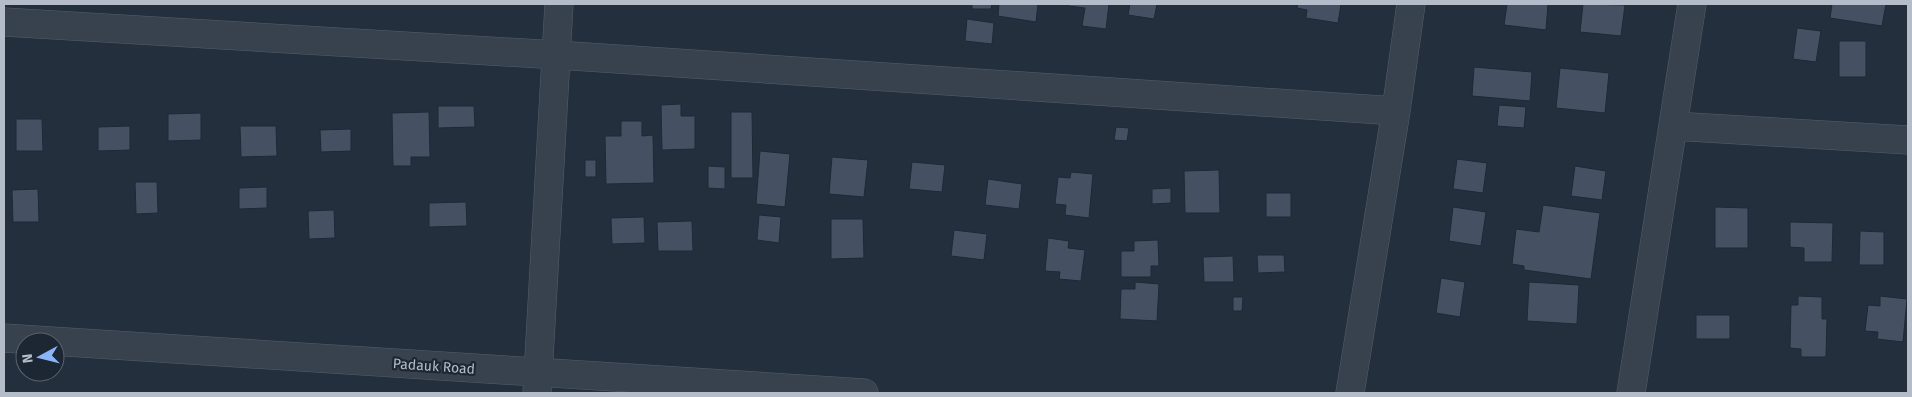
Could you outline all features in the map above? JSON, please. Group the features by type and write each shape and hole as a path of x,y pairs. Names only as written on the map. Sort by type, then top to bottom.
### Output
{"street":[{"path":"538,383 559,4"},
{"path":"1350,393 1396,112 1411,4"},
{"path":"1631,393 1692,4"},
{"path":"4,22 557,55 1396,112"},
{"path":"1673,126 1908,140"},
{"name":"Padauk Road","path":"4,338 538,383 864,393"}],"building":[{"path":"972,4 992,4 991,9 972,9"},
{"path":"999,4 1038,4 1036,22 998,16"},
{"path":"1069,4 1109,4 1106,29 1082,26 1085,8 1069,6"},
{"path":"1130,4 1157,4 1154,19 1128,15"},
{"path":"1298,4 1341,4 1338,23 1306,18 1307,10 1297,8"},
{"path":"1507,4 1548,4 1546,30 1504,25"},
{"path":"1583,4 1625,5 1621,36 1580,32"},
{"path":"1832,4 1886,4 1882,26 1830,18"},
{"path":"967,19 994,23 992,44 965,41"},
{"path":"1797,28 1821,31 1816,62 1793,59"},
{"path":"1839,41 1866,41 1866,77 1839,77"},
{"path":"1474,67 1532,72 1530,101 1472,96"},
{"path":"1560,68 1609,73 1605,113 1556,108"},
{"path":"681,104 681,116 695,116 695,149 662,150 661,105"},
{"path":"1499,105 1526,107 1524,128 1497,126"},
{"path":"438,106 474,106 475,127 438,128"},
{"path":"429,112 430,157 411,157 411,166 393,166 392,113"},
{"path":"731,112 752,112 753,178 731,178"},
{"path":"201,113 201,140 168,141 168,114"},
{"path":"16,119 42,119 43,151 16,151"},
{"path":"621,121 642,121 642,136 653,135 654,183 606,184 605,136 621,136"},
{"path":"130,126 130,150 98,151 98,127"},
{"path":"240,126 276,126 277,156 241,157"},
{"path":"1116,127 1129,128 1127,141 1114,140"},
{"path":"351,129 351,151 321,152 320,130"},
{"path":"760,151 790,154 785,207 756,204"},
{"path":"832,157 868,160 864,197 829,194"},
{"path":"1457,159 1487,163 1483,193 1453,189"},
{"path":"585,160 596,160 596,177 585,177"},
{"path":"912,162 945,165 942,192 909,189"},
{"path":"708,166 725,167 725,189 708,188"},
{"path":"1575,166 1606,171 1602,200 1571,196"},
{"path":"1219,170 1220,213 1185,213 1184,171"},
{"path":"1071,172 1093,174 1089,218 1065,215 1066,205 1055,204 1058,177 1070,178"},
{"path":"988,179 1022,184 1019,209 985,205"},
{"path":"135,182 157,182 158,213 136,214"},
{"path":"267,187 267,208 239,209 239,188"},
{"path":"1171,188 1171,203 1152,204 1152,189"},
{"path":"38,189 39,222 13,222 12,190"},
{"path":"1266,193 1291,193 1291,217 1266,217"},
{"path":"466,202 467,226 429,227 429,203"},
{"path":"1543,205 1600,213 1591,279 1524,270 1524,266 1512,264 1516,229 1539,232"},
{"path":"1453,207 1486,212 1481,246 1449,241"},
{"path":"1715,207 1748,208 1748,248 1715,248"},
{"path":"334,210 335,238 309,239 308,211"},
{"path":"759,215 781,217 779,243 757,240"},
{"path":"644,217 645,243 612,244 611,218"},
{"path":"831,219 863,219 864,258 831,259"},
{"path":"692,221 693,251 658,251 657,222"},
{"path":"1790,222 1833,223 1832,262 1804,262 1804,248 1790,247"},
{"path":"954,230 987,234 984,260 951,256"},
{"path":"1860,231 1884,232 1884,265 1859,265"},
{"path":"1048,238 1069,241 1068,248 1085,250 1081,281 1059,279 1060,272 1045,271"},
{"path":"1158,240 1159,266 1151,266 1151,277 1121,277 1121,251 1134,251 1134,241"},
{"path":"1257,255 1284,255 1285,272 1258,273"},
{"path":"1233,256 1234,282 1204,282 1203,257"},
{"path":"1441,278 1465,282 1460,317 1436,313"},
{"path":"1135,282 1159,284 1157,321 1120,319 1121,289 1135,289"},
{"path":"1529,282 1579,285 1577,324 1527,321"},
{"path":"1798,296 1822,297 1822,319 1827,319 1826,357 1801,357 1801,349 1790,348 1791,305 1798,305"},
{"path":"1880,296 1907,299 1903,342 1877,339 1878,332 1865,331 1868,305 1880,306"},
{"path":"1233,297 1243,297 1242,311 1233,311"},
{"path":"1696,315 1730,315 1730,339 1696,339"}]}
